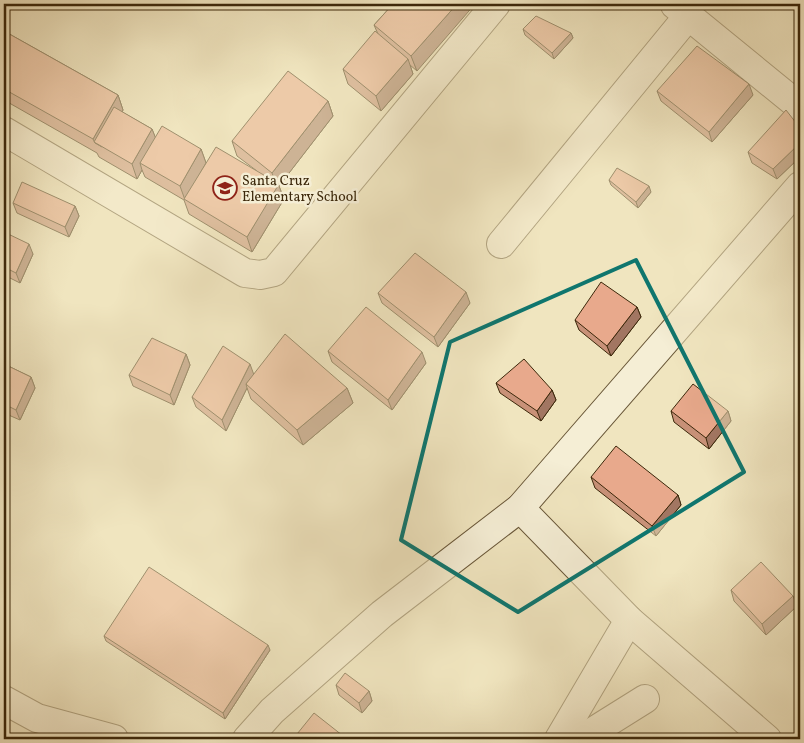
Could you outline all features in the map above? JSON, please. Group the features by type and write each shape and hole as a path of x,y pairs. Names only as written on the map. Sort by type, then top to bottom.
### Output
{"street":[{"path":"4,131 245,272 260,275 274,272 496,4"},
{"path":"501,244 681,10 800,107"},
{"path":"247,739 272,712 382,614 520,508 800,186"},
{"path":"520,508 629,620 767,739"},
{"path":"559,739 629,620"},
{"path":"582,739 645,699"},
{"path":"4,700 38,718 114,739"}],"highlighted area":[{"path":"636,260 744,472 518,612 401,540 450,342"}],"building":[{"path":"393,4 457,4 411,56 374,25"},
{"path":"536,16 571,33 552,53 523,29"},
{"path":"4,31 118,95 93,139 4,89"},
{"path":"375,31 408,59 376,96 343,69"},
{"path":"697,46 749,84 709,132 657,91"},
{"path":"288,71 328,101 272,173 232,141"},
{"path":"114,107 152,129 132,164 94,142"},
{"path":"786,110 800,128 800,143 773,169 748,152"},
{"path":"162,126 201,149 180,186 140,163"},
{"path":"216,147 279,184 247,237 184,199"},
{"path":"617,168 649,186 636,202 609,180"},
{"path":"22,182 75,206 65,227 13,203"},
{"path":"4,232 29,244 16,273 4,267"},
{"path":"415,253 466,292 434,337 378,293"},
{"path":"601,282 637,307 607,346 575,320"},
{"path":"366,307 422,352 388,400 328,351"},
{"path":"285,334 347,388 297,430 246,384"},
{"path":"152,338 186,354 170,395 129,375"},
{"path":"223,346 250,364 222,420 192,397"},
{"path":"524,359 552,390 537,411 496,383"},
{"path":"4,364 31,377 16,410 4,404"},
{"path":"693,384 728,411 706,438 671,411"},
{"path":"616,446 678,495 652,526 591,477"},
{"path":"761,562 793,596 762,624 731,590"},
{"path":"149,567 268,645 223,713 104,636"},
{"path":"345,673 369,691 359,703 336,685"},
{"path":"314,713 347,739 293,739"}],"place":[{"name":"Santa Cruz Elementary School","path":"225,188"}]}
